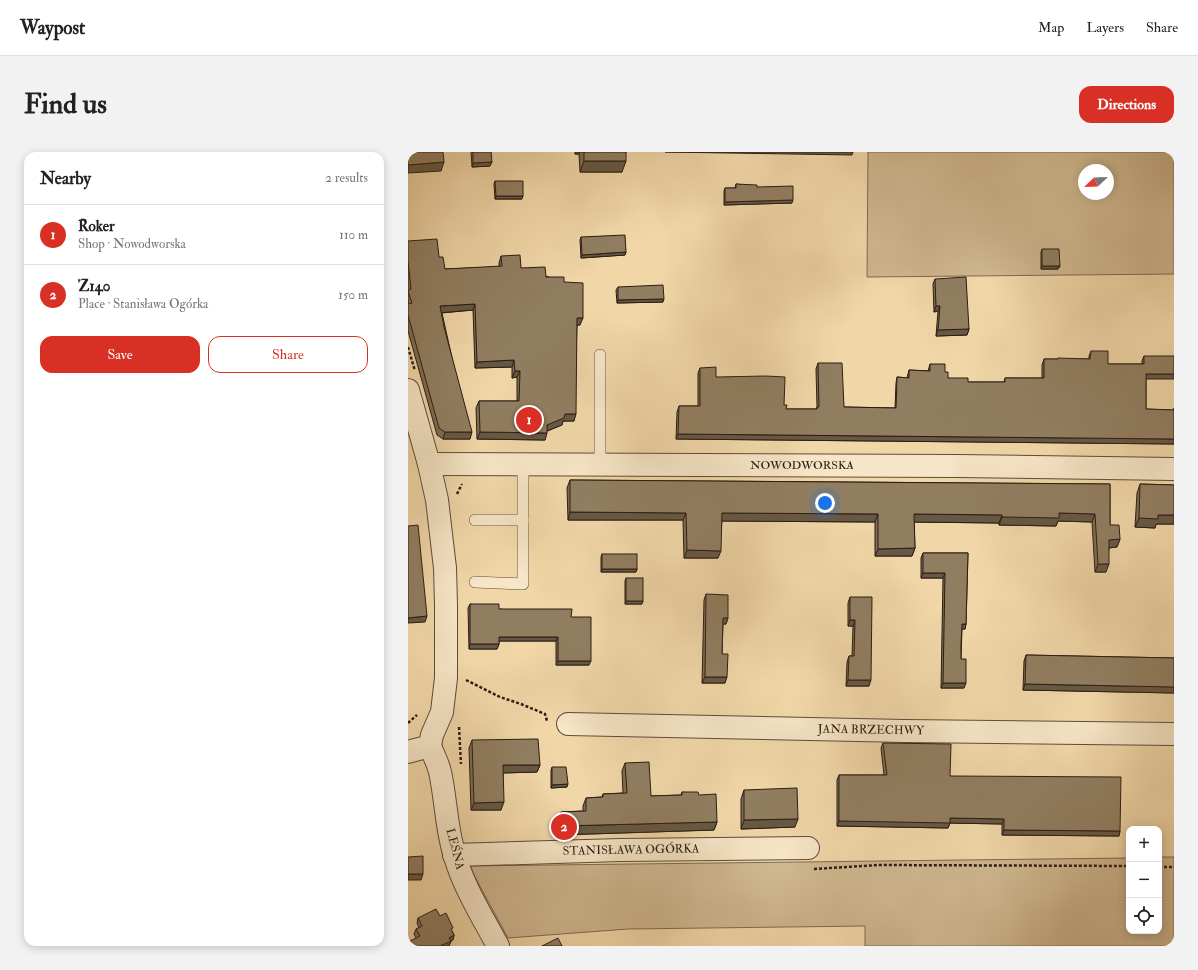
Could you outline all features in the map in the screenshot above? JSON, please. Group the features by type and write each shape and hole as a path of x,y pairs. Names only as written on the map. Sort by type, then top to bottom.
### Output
{"street":[{"path":"408,390 429,464 437,500 445,568 446,605 445,685 442,712 432,735 430,746 408,752"},
{"name":"NOWODWORSKA","path":"429,464 950,466 1174,469"},
{"name":"JANA BRZECHWY","path":"560,725 1174,734"},
{"name":"LEŚNA","path":"430,746 440,770 450,840 454,855 468,890 498,946"},
{"name":"STANISŁAWA OGÓRKA","path":"454,855 620,850 808,858"}],"lane":[{"path":"600,355 600,464"},
{"path":"475,582 523,584 523,464"},
{"path":"475,520 523,520"}],"path":[{"path":"454,498 464,480 460,464"},
{"path":"461,674 466,680 500,697 545,714 548,721 560,725"},
{"path":"459,723 461,770"},
{"path":"808,858 878,865 1126,866"},
{"path":"1162,867 1174,867"}],"shaded area":[{"path":"868,152 1174,152 1174,274 867,277"},
{"path":"1162,857 1174,857 1174,946 865,946 865,926 628,929 508,938 469,866 1126,858 1126,934 1162,934"}],"building":[{"path":"408,152 443,152 444,162 408,165"},
{"path":"473,152 491,152 492,162 473,163"},
{"path":"584,152 626,152 626,161 584,161"},
{"path":"495,181 523,181 523,196 496,196"},
{"path":"736,184 757,185 757,187 793,186 793,200 725,202 725,188 736,188"},
{"path":"625,235 626,252 582,255 581,237"},
{"path":"437,239 439,257 443,257 445,269 502,266 501,256 520,255 521,268 545,267 546,277 564,277 564,282 583,283 583,318 577,318 576,414 565,414 564,418 547,425 547,433 480,432 479,401 519,401 520,371 515,371 514,360 477,362 475,304 440,306 444,327 472,432 445,432 439,428 408,315 408,304 412,303 408,291 411,289 408,261 408,241"},
{"path":"1042,249 1059,249 1060,266 1042,266"},
{"path":"966,277 969,329 938,330 940,306 936,306 935,279"},
{"path":"663,285 664,299 618,300 618,287"},
{"path":"1091,351 1108,351 1108,364 1144,364 1144,356 1174,356 1174,374 1146,374 1146,409 1174,410 1174,439 678,434 679,406 700,406 700,368 716,367 716,377 785,377 784,405 787,405 786,409 817,409 817,407 819,407 818,363 842,363 844,407 896,408 897,377 909,378 909,370 930,371 930,364 945,364 945,372 948,372 948,378 968,378 968,382 1005,382 1005,378 1044,378 1044,359 1090,359"},
{"path":"570,480 1110,484 1110,525 1119,525 1120,539 1109,540 1109,564 1098,564 1095,514 1059,513 1059,518 1002,517 1002,515 914,514 915,548 878,549 878,514 722,513 721,551 687,550 686,513 570,512"},
{"path":"1140,484 1174,485 1174,515 1158,515 1158,519 1139,518"},
{"path":"418,525 427,616 408,618 408,526"},
{"path":"923,553 968,553 966,624 962,624 961,644 961,659 966,659 966,683 943,683 945,573 923,573"},
{"path":"602,554 637,554 637,569 602,569"},
{"path":"626,578 643,578 643,601 626,601"},
{"path":"706,594 728,595 728,618 723,618 722,654 728,654 727,677 705,677"},
{"path":"850,597 872,597 871,680 848,680 849,656 854,656 855,620 850,620"},
{"path":"470,604 499,604 499,609 572,609 571,617 591,617 591,661 558,661 558,637 499,637 499,644 470,644"},
{"path":"1026,655 1174,658 1174,687 1025,684"},
{"path":"538,739 540,765 503,765 504,802 474,803 472,740"},
{"path":"883,743 951,744 950,776 1121,777 1120,831 1004,830 1004,819 950,818 950,823 839,821 839,775 887,775"},
{"path":"649,762 651,796 682,795 682,792 698,792 699,795 716,794 717,822 561,826 561,812 586,811 586,798 603,797 603,794 627,793 625,763"},
{"path":"552,767 566,767 568,784 552,785"},
{"path":"797,788 798,819 744,820 744,790"},
{"path":"423,856 423,874 408,874 408,857"},
{"path":"436,909 440,916 446,913 453,928 451,929 454,935 449,938 451,941 440,946 408,946 408,942 420,936 416,929 422,926 418,918"},
{"path":"558,938 562,946 542,946"}],"place":[{"name":"Roker","path":"529,420"},
{"name":"Z140","path":"564,827"}]}
